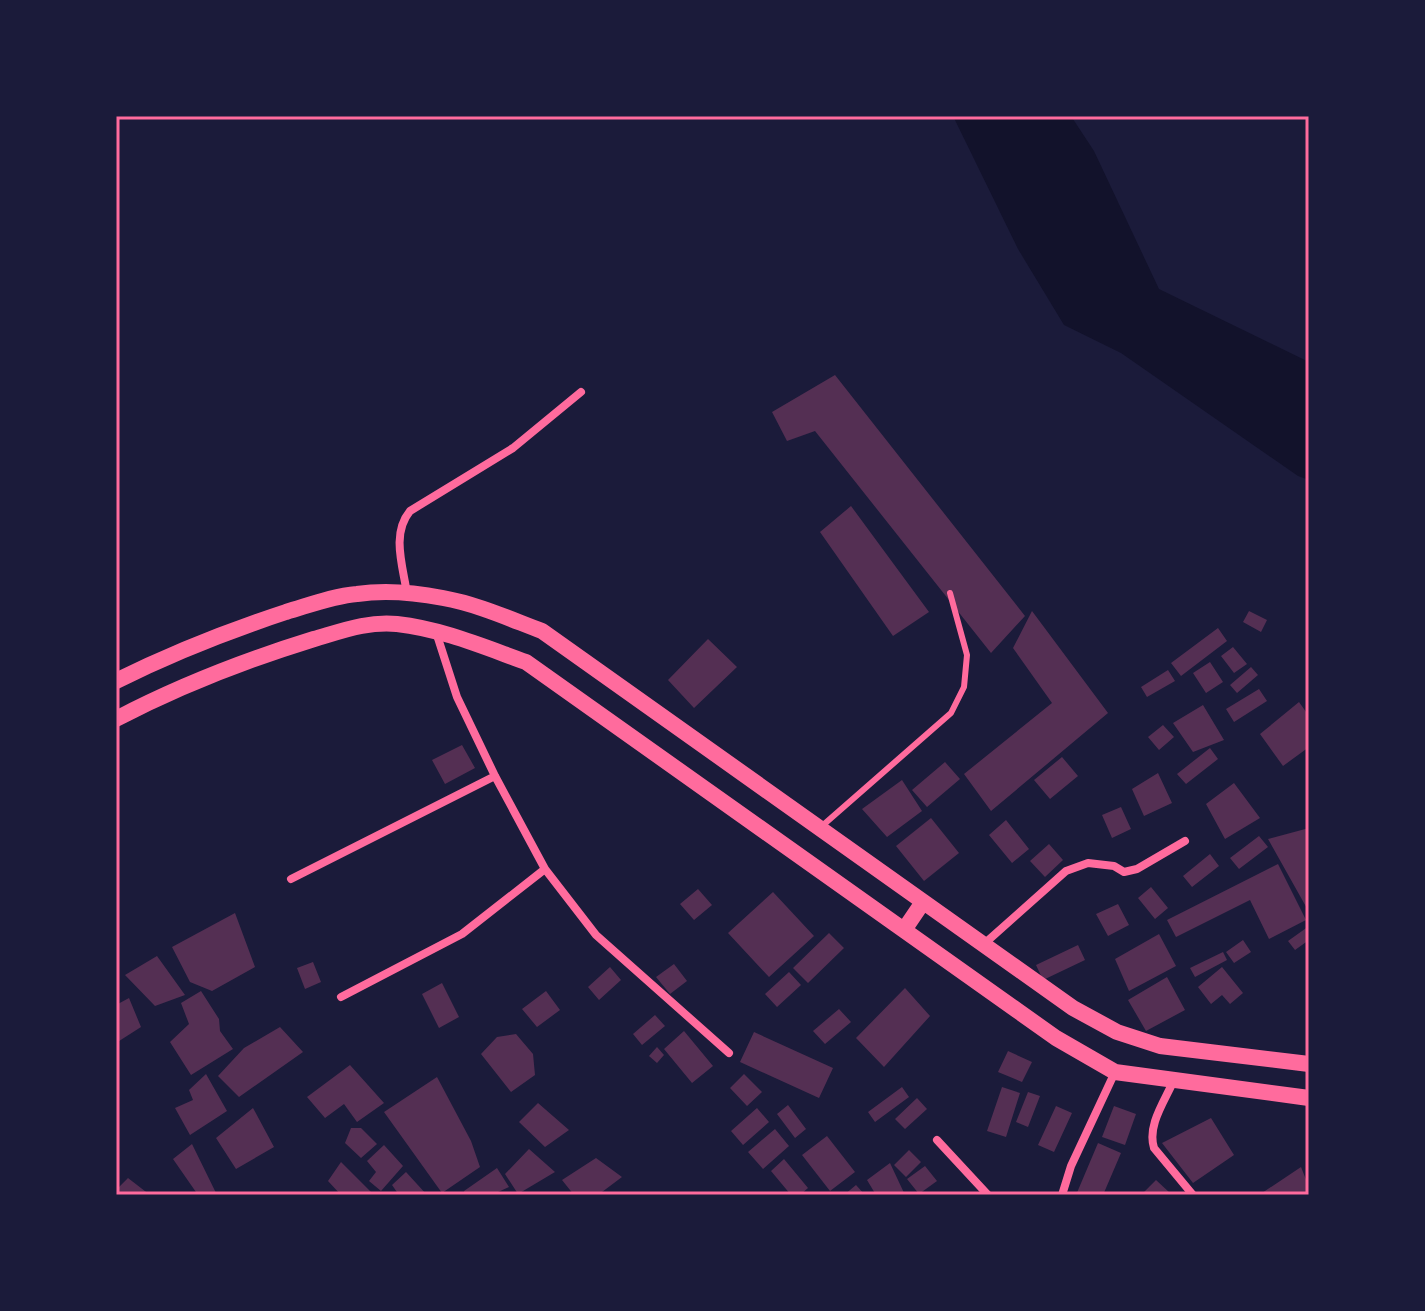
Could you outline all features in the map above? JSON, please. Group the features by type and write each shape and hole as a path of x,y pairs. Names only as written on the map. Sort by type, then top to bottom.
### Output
{"main road":[{"path":"116,681 148,665 257,622 336,597 361,593 407,594 443,598 492,612 542,631 1073,1008 1117,1032 1160,1046 1309,1064"},
{"path":"116,719 162,696 268,654 364,624 395,624 436,631 526,662 1056,1038 1115,1072 1309,1098"},
{"path":"904,930 923,902"}],"street":[{"path":"407,594 399,538 402,521 410,511 513,448 581,392"},
{"path":"436,631 457,697 545,869 596,935 729,1053"},
{"path":"291,879 495,776"},
{"path":"984,945 1066,871 1088,863 1114,866 1124,872 1137,869 1185,841"},
{"path":"341,997 462,934 545,869"},
{"path":"1062,1195 1071,1166 1115,1072"},
{"path":"1173,1082 1151,1138 1154,1148 1193,1195"},
{"path":"937,1140 988,1195"}],"lane":[{"path":"819,828 951,713 964,687 967,655 950,593"}],"shaded area":[{"path":"953,116 1071,116 1094,151 1159,289 1309,362 1309,480 1298,476 1121,353 1064,325 1018,249"}],"building":[{"path":"835,375 1025,616 991,653 815,431 787,441 772,412"},
{"path":"851,506 929,612 893,636 820,532"},
{"path":"1032,611 1108,713 991,811 964,774 1052,703 1013,648"},
{"path":"1249,611 1267,620 1261,632 1243,622"},
{"path":"1218,628 1227,641 1181,676 1171,663"},
{"path":"708,639 737,667 694,708 668,680"},
{"path":"1233,647 1247,664 1234,673 1221,656"},
{"path":"1210,662 1223,682 1206,693 1193,673"},
{"path":"1251,667 1258,675 1237,693 1230,685"},
{"path":"1168,670 1175,681 1147,697 1141,687"},
{"path":"1259,689 1267,701 1234,722 1226,709"},
{"path":"1299,702 1309,716 1309,747 1283,766 1260,734"},
{"path":"1203,705 1224,740 1193,752 1173,723"},
{"path":"1163,725 1174,737 1159,750 1148,737"},
{"path":"462,745 475,768 445,784 432,760"},
{"path":"1210,748 1218,759 1186,784 1177,774"},
{"path":"1062,757 1078,776 1050,799 1034,780"},
{"path":"945,762 960,779 927,807 912,790"},
{"path":"1158,773 1172,803 1144,816 1132,789"},
{"path":"902,780 922,811 887,837 862,809"},
{"path":"1234,783 1260,818 1225,839 1206,804"},
{"path":"1121,807 1131,829 1112,838 1102,815"},
{"path":"931,818 959,853 924,881 896,846"},
{"path":"1006,820 1029,849 1012,863 989,835"},
{"path":"1309,828 1309,912 1268,839"},
{"path":"1259,836 1268,847 1239,869 1230,858"},
{"path":"1049,844 1063,860 1045,877 1030,861"},
{"path":"1210,854 1219,866 1192,887 1183,876"},
{"path":"1278,864 1306,920 1269,939 1250,900 1176,937 1167,920"},
{"path":"1151,887 1168,908 1155,919 1138,898"},
{"path":"698,889 712,905 694,920 680,904"},
{"path":"773,892 814,936 769,977 728,933"},
{"path":"1118,904 1129,925 1108,936 1096,914"},
{"path":"235,913 255,967 212,991 190,982 172,947"},
{"path":"1309,926 1309,940 1295,950 1288,941"},
{"path":"829,933 844,948 808,983 793,968"},
{"path":"1159,934 1176,966 1129,991 1115,959"},
{"path":"1243,940 1251,952 1234,963 1226,952"},
{"path":"1078,945 1085,960 1043,980 1036,965"},
{"path":"1223,952 1227,960 1195,977 1190,968"},
{"path":"157,956 185,995 155,1006 125,975"},
{"path":"313,962 321,982 305,989 297,968"},
{"path":"674,964 687,981 670,994 656,977"},
{"path":"610,967 621,980 599,1000 588,987"},
{"path":"1222,967 1243,993 1230,1004 1222,995 1211,1004 1198,987"},
{"path":"789,972 801,985 777,1007 765,994"},
{"path":"1167,977 1185,1010 1146,1031 1128,1000"},
{"path":"442,983 459,1017 439,1028 422,994"},
{"path":"905,988 930,1016 884,1067 856,1038"},
{"path":"201,991 219,1019 220,1031 233,1049 191,1075 170,1042 189,1024 181,1003"},
{"path":"546,991 560,1010 537,1027 522,1009"},
{"path":"129,998 141,1027 116,1043 116,1005"},
{"path":"839,1009 851,1022 825,1044 813,1031"},
{"path":"655,1015 665,1026 642,1045 633,1034"},
{"path":"280,1027 303,1052 239,1097 218,1076 244,1048"},
{"path":"684,1031 713,1066 692,1083 664,1049"},
{"path":"754,1032 833,1068 819,1098 740,1062"},
{"path":"516,1034 533,1054 535,1075 511,1092 481,1054 497,1037"},
{"path":"657,1047 664,1055 657,1063 649,1056"},
{"path":"1008,1051 1032,1062 1022,1082 998,1072"},
{"path":"350,1065 384,1103 357,1122 344,1104 325,1118 307,1097"},
{"path":"206,1074 227,1111 190,1135 175,1108 193,1100 189,1090"},
{"path":"744,1074 762,1092 747,1106 730,1088"},
{"path":"437,1077 471,1141 480,1167 442,1193 384,1112"},
{"path":"902,1087 909,1097 875,1122 868,1112"},
{"path":"1002,1087 1020,1093 1006,1137 987,1131"},
{"path":"1028,1092 1040,1096 1028,1127 1016,1122"},
{"path":"917,1098 927,1109 905,1129 895,1119"},
{"path":"538,1103 569,1130 545,1147 519,1122"},
{"path":"788,1105 806,1129 795,1138 777,1114"},
{"path":"1056,1106 1072,1113 1054,1152 1038,1145"},
{"path":"1114,1106 1136,1114 1125,1145 1102,1137"},
{"path":"253,1108 274,1147 236,1169 216,1138"},
{"path":"757,1108 769,1122 743,1145 731,1131"},
{"path":"1211,1118 1234,1155 1193,1183 1162,1143"},
{"path":"351,1128 361,1128 377,1144 361,1158 345,1143"},
{"path":"775,1129 789,1146 763,1169 748,1152"},
{"path":"827,1136 855,1172 830,1191 802,1155"},
{"path":"1098,1143 1121,1153 1103,1195 1076,1195"},
{"path":"192,1144 217,1195 198,1195 173,1159"},
{"path":"384,1145 403,1166 381,1191 369,1181 376,1172 367,1161"},
{"path":"529,1149 555,1172 518,1194 505,1174"},
{"path":"909,1150 921,1162 906,1177 894,1165"},
{"path":"596,1158 622,1177 598,1195 574,1195 562,1180"},
{"path":"784,1159 808,1188 800,1195 791,1195 771,1171"},
{"path":"341,1162 374,1195 341,1195 328,1181"},
{"path":"890,1163 905,1195 876,1195 867,1180"},
{"path":"925,1166 937,1181 919,1194 907,1179"},
{"path":"1301,1167 1309,1195 1259,1195"},
{"path":"497,1168 509,1187 498,1192 499,1195 465,1195 464,1191"},
{"path":"406,1172 427,1195 399,1195 392,1185"},
{"path":"128,1178 150,1195 116,1195 116,1190"},
{"path":"1156,1180 1170,1193 1141,1195"},
{"path":"856,1185 865,1195 844,1195"}]}
